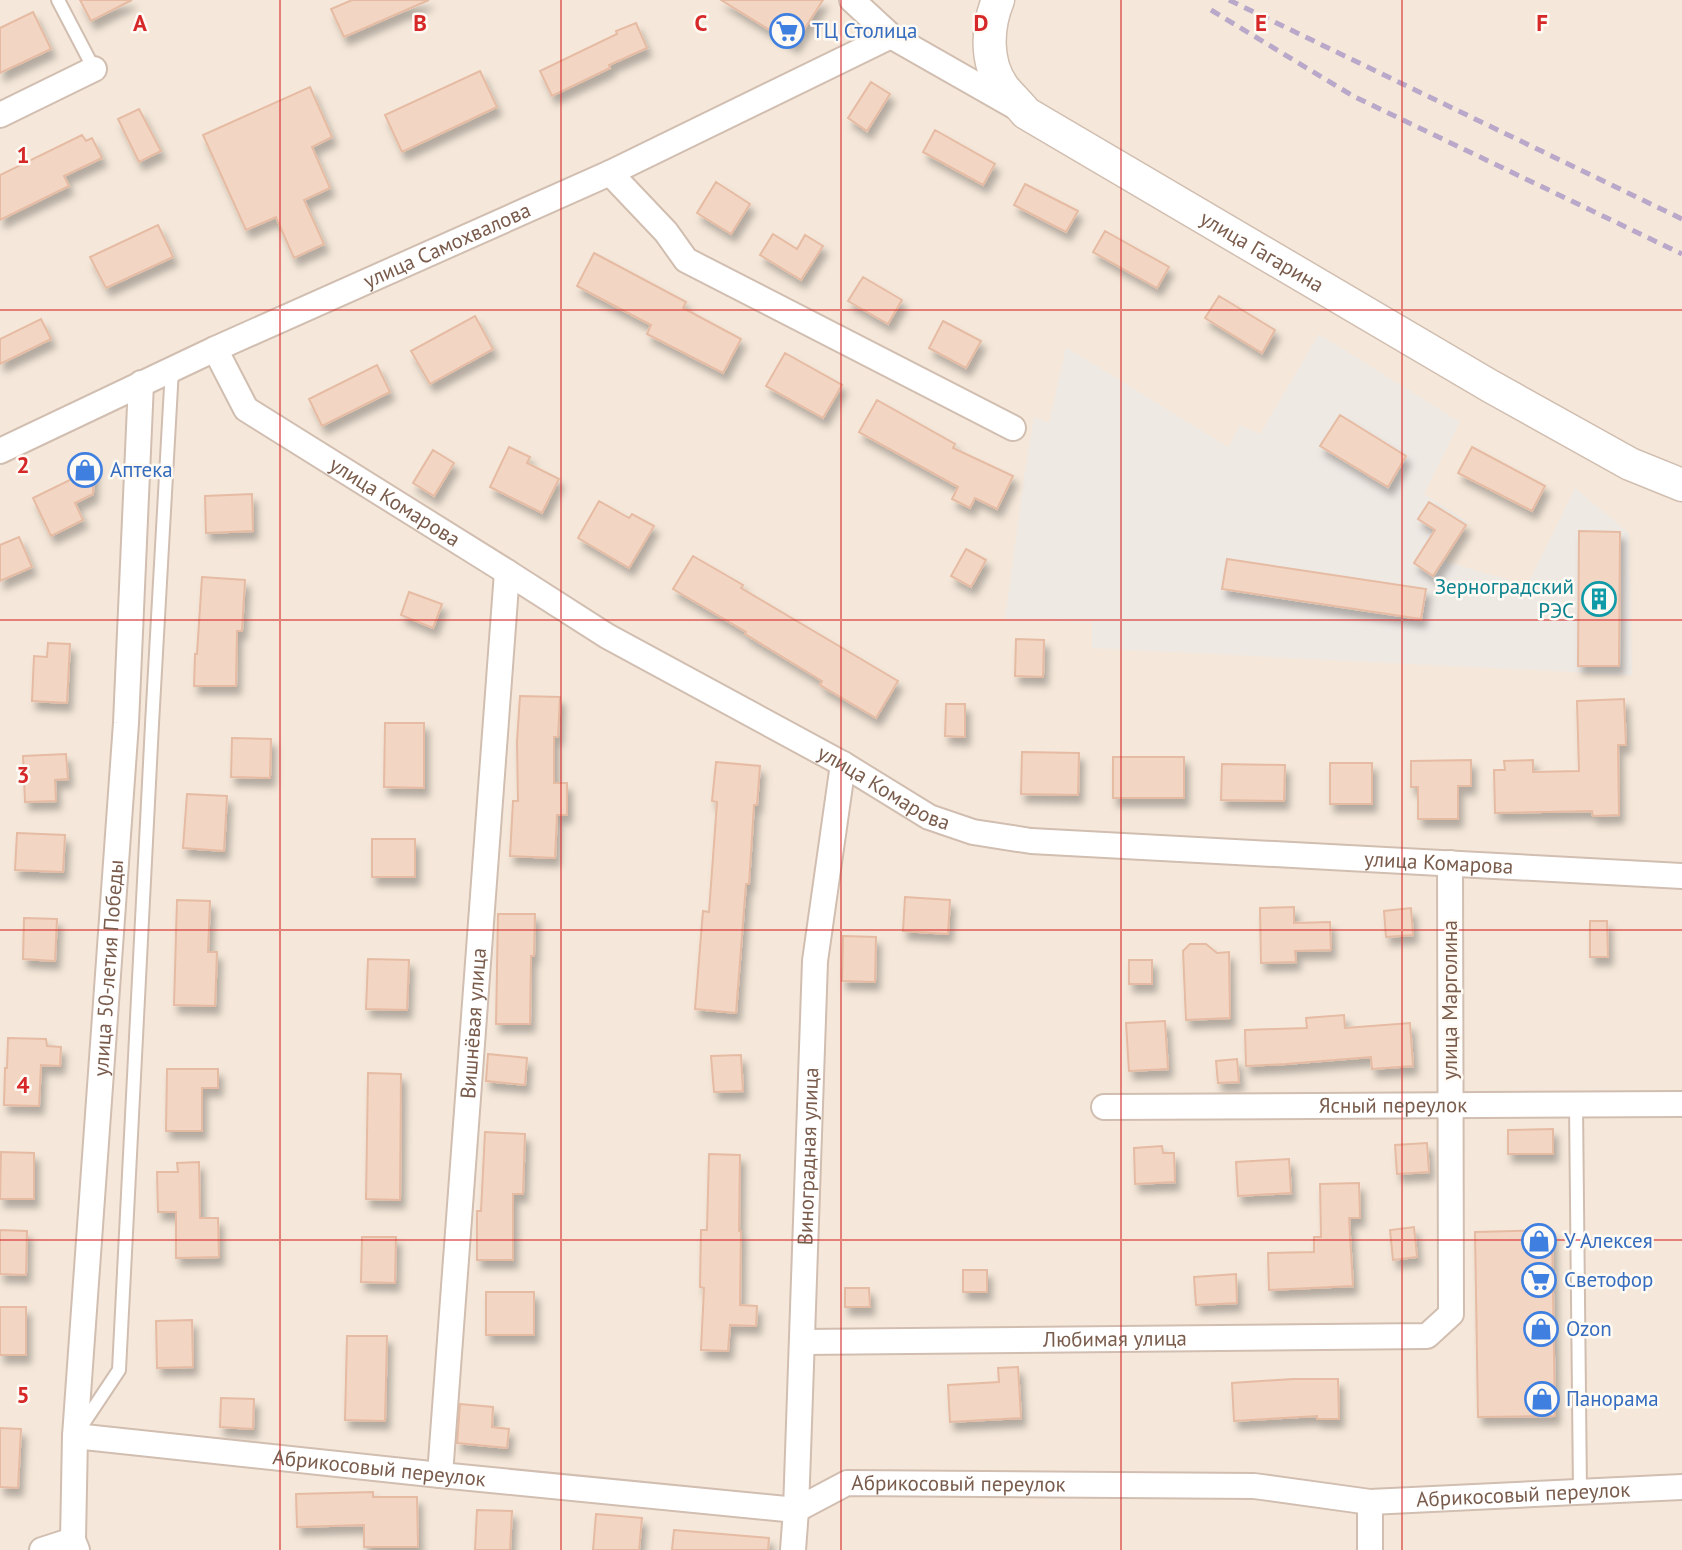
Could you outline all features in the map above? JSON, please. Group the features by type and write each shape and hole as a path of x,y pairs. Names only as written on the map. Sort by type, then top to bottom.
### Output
{"street":[{"name":"улица Гагарина","path":"852,0 891,36 1490,386 1630,464 1682,485"},
{"path":"998,0 993,11 989,43 992,63 1002,85 1026,113"},
{"name":"улица Самохвалова","path":"0,451 215,349 610,173 891,36"},
{"path":"0,114 94,69"},
{"path":"610,173 666,232 686,260 1013,428"},
{"name":"улица Комарова","path":"215,349 246,410 607,636 843,764 929,817 972,832 1031,841 1682,876"},
{"name":"улица 50-летия Победы","path":"75,1545 75,1436 126,723 141,383"},
{"name":"Вишнёвая улица","path":"440,1475 507,572"},
{"name":"Виноградная улица","path":"793,1550 815,961 843,764"},
{"name":"улица Марголина","path":"1427,1336 1451,1314 1450,863"},
{"name":"Ясный переулок","path":"1104,1107 1682,1104"},
{"name":"Любимая улица","path":"802,1342 1427,1336"},
{"name":"Абрикосовый переулок","path":"75,1436 796,1510 846,1483 1254,1486 1370,1502 1682,1487"},
{"path":"1370,1502 1370,1550"},
{"path":"42,1550 75,1545"}],"lane":[{"path":"58,0 94,69"},
{"path":"75,1436 120,1370 172,369"},
{"path":"1576,1105 1580,1492"}],"shaded area":[{"path":"0,0 1682,0 1682,1550 0,1550"},
{"path":"1319,334 1460,422 1424,494 1468,522 1444,561 1527,585 1575,488 1629,533 1632,675 1092,648 1092,623 1005,619 1034,417 1049,423 1066,347 1228,447 1240,425 1260,434"}],"building":[{"path":"80,0 132,0 91,21"},
{"path":"352,0 429,0 344,37 331,9"},
{"name":"ТЦ Столица","path":"721,0 823,0 794,45"},
{"path":"33,12 51,49 0,73 0,28"},
{"path":"636,23 647,48 552,96 540,71"},
{"path":"480,71 497,107 402,152 385,115"},
{"path":"871,82 890,94 867,131 848,118"},
{"path":"310,87 332,137 312,147 330,188 304,200 324,244 294,258 276,217 246,230 203,135"},
{"path":"139,109 161,151 139,162 118,119"},
{"path":"935,130 995,164 983,185 923,152"},
{"path":"82,135 86,141 92,138 102,158 64,176 69,186 0,220 0,175"},
{"path":"716,182 750,204 731,234 697,213"},
{"path":"1025,184 1078,211 1066,232 1014,205"},
{"path":"158,225 173,257 106,288 90,257"},
{"path":"1105,231 1169,267 1157,288 1093,252"},
{"path":"773,234 797,249 805,235 823,246 801,280 760,255"},
{"path":"594,253 686,302 683,308 741,339 723,373 647,334 651,325 577,286"},
{"path":"863,277 902,300 888,324 848,301"},
{"path":"1219,296 1275,330 1262,353 1205,318"},
{"path":"475,316 493,349 430,384 411,351"},
{"path":"41,319 51,339 0,364 0,339"},
{"path":"943,321 981,341 966,368 929,348"},
{"path":"785,353 842,385 823,418 766,386"},
{"path":"377,365 390,392 322,426 309,399"},
{"path":"877,400 955,444 953,448 1013,476 997,509 975,498 970,508 952,499 958,487 859,432"},
{"path":"1340,415 1406,456 1388,487 1320,446"},
{"path":"509,447 530,457 527,463 559,479 542,513 490,487"},
{"path":"1472,447 1545,486 1532,511 1458,473"},
{"path":"433,450 454,463 434,496 413,483"},
{"path":"94,460 93,494 75,503 83,520 51,536 33,498 72,479 69,466"},
{"path":"252,494 253,531 206,533 205,496"},
{"path":"599,501 629,518 632,514 654,526 629,568 578,538"},
{"path":"1429,502 1466,525 1433,576 1414,563 1435,530 1418,519"},
{"name":"Зерноградский РЭС","path":"1579,531 1620,532 1619,666 1578,666"},
{"path":"19,537 32,567 0,581 0,545"},
{"path":"966,549 986,560 971,587 951,576"},
{"path":"693,556 743,585 741,588 898,681 876,718 820,685 822,681 745,634 746,632 673,589"},
{"path":"1227,559 1426,589 1421,619 1222,589"},
{"path":"202,577 245,580 242,631 237,631 236,686 194,686"},
{"path":"409,592 442,604 433,628 401,615"},
{"path":"1016,639 1044,640 1043,677 1015,676"},
{"path":"48,643 70,644 67,703 32,701 34,656 47,657"},
{"path":"520,696 560,697 558,737 554,737 554,783 567,783 567,815 557,815 555,858 510,856 513,801 518,801 517,742"},
{"path":"1624,699 1626,745 1618,745 1619,815 1593,816 1592,811 1495,813 1494,770 1505,770 1504,761 1533,760 1533,772 1579,771 1577,701"},
{"path":"946,704 965,704 965,737 945,736"},
{"path":"385,723 424,723 424,788 384,787"},
{"path":"232,738 271,739 270,778 231,777"},
{"path":"1022,752 1079,753 1078,795 1021,794"},
{"path":"66,754 68,779 55,780 56,801 25,802 23,756"},
{"path":"1113,757 1184,757 1184,798 1113,798"},
{"path":"1471,760 1471,786 1458,786 1458,819 1418,819 1418,787 1411,787 1411,761"},
{"path":"716,762 760,766 757,805 754,805 749,884 746,884 736,1013 695,1009 703,911 709,912 717,802 712,801"},
{"path":"1330,763 1372,763 1372,804 1330,804"},
{"path":"1222,764 1285,765 1284,801 1221,800"},
{"path":"187,794 227,796 224,851 183,848"},
{"path":"17,833 65,835 63,872 15,870"},
{"path":"372,839 415,839 415,877 372,877"},
{"path":"905,897 950,900 948,934 903,931"},
{"path":"177,900 210,901 208,952 217,952 215,1006 174,1005"},
{"path":"1294,907 1294,923 1330,922 1331,950 1295,951 1296,962 1261,963 1260,908"},
{"path":"1411,908 1413,935 1386,937 1384,911"},
{"path":"498,914 535,914 530,1024 496,1024"},
{"path":"24,918 57,919 55,961 23,959"},
{"path":"1590,921 1607,921 1608,957 1590,957"},
{"path":"843,936 876,937 875,982 842,981"},
{"path":"1190,944 1206,944 1217,953 1229,952 1230,1018 1186,1020 1183,951"},
{"path":"368,959 409,960 407,1010 366,1009"},
{"path":"1129,960 1152,960 1152,984 1129,984"},
{"path":"1344,1015 1345,1028 1410,1023 1413,1066 1372,1069 1371,1057 1246,1066 1245,1030 1307,1028 1306,1018"},
{"path":"1165,1021 1168,1069 1129,1071 1126,1023"},
{"path":"8,1038 46,1039 47,1046 61,1047 60,1066 41,1065 39,1106 4,1105"},
{"path":"488,1054 527,1058 525,1085 486,1081"},
{"path":"741,1055 743,1091 714,1092 711,1056"},
{"path":"1237,1059 1239,1082 1218,1083 1216,1061"},
{"path":"167,1069 218,1069 218,1088 202,1088 202,1131 166,1131"},
{"path":"368,1073 401,1074 400,1200 366,1199"},
{"path":"1553,1129 1553,1154 1508,1154 1508,1130"},
{"path":"485,1132 525,1134 523,1194 513,1194 513,1260 477,1260 477,1211 481,1211"},
{"path":"1427,1143 1429,1172 1397,1174 1395,1145"},
{"path":"1162,1146 1163,1153 1174,1153 1175,1182 1135,1184 1134,1148"},
{"path":"1,1152 34,1153 34,1199 0,1199"},
{"path":"709,1154 740,1155 740,1305 757,1306 756,1326 730,1325 728,1351 701,1350 704,1288 700,1287 701,1230 707,1230"},
{"path":"1289,1159 1291,1193 1238,1196 1236,1162"},
{"path":"199,1162 200,1218 218,1218 219,1257 176,1258 176,1212 158,1212 157,1172 178,1172 177,1163"},
{"path":"1359,1183 1360,1218 1349,1218 1353,1286 1269,1290 1268,1253 1314,1252 1314,1237 1321,1237 1320,1184"},
{"path":"1414,1227 1417,1257 1393,1260 1390,1230"},
{"path":"0,1230 27,1231 26,1275 0,1274"},
{"path":"1552,1230 1555,1416 1478,1417 1475,1232"},
{"path":"362,1237 396,1237 395,1283 361,1282"},
{"path":"963,1270 987,1270 987,1292 963,1292"},
{"path":"1236,1274 1237,1303 1196,1305 1194,1277"},
{"path":"845,1288 869,1288 870,1307 845,1307"},
{"path":"486,1292 534,1292 534,1335 486,1335"},
{"path":"0,1307 26,1307 26,1355 0,1355"},
{"path":"192,1320 193,1367 157,1368 156,1321"},
{"path":"347,1336 387,1336 385,1421 345,1420"},
{"path":"1018,1367 1021,1418 950,1422 948,1385 999,1382 998,1368"},
{"path":"1338,1379 1339,1419 1317,1419 1317,1416 1234,1421 1232,1383"},
{"path":"221,1398 254,1399 253,1429 220,1427"},
{"path":"460,1404 493,1407 492,1427 509,1429 507,1448 457,1443"},
{"path":"0,1428 21,1429 18,1488 0,1487"},
{"path":"373,1492 373,1497 417,1497 418,1547 364,1547 364,1525 297,1527 296,1494"},
{"path":"477,1510 512,1511 510,1550 475,1550"},
{"path":"596,1514 642,1518 639,1550 593,1550"},
{"path":"674,1530 769,1538 768,1550 672,1550"}],"railway":[{"path":"1229,0 1682,219"},
{"path":"1211,10 1353,96 1682,254"}],"place":[{"name":"ТЦ Столица","path":"787,31"},
{"name":"Аптека","path":"85,470"},
{"name":"Зерноградский РЭС","path":"1599,599"},
{"name":"У Алексея","path":"1539,1241"},
{"name":"Светофор","path":"1539,1280"},
{"name":"Ozon","path":"1541,1329"},
{"name":"Панорама","path":"1542,1399"}]}
